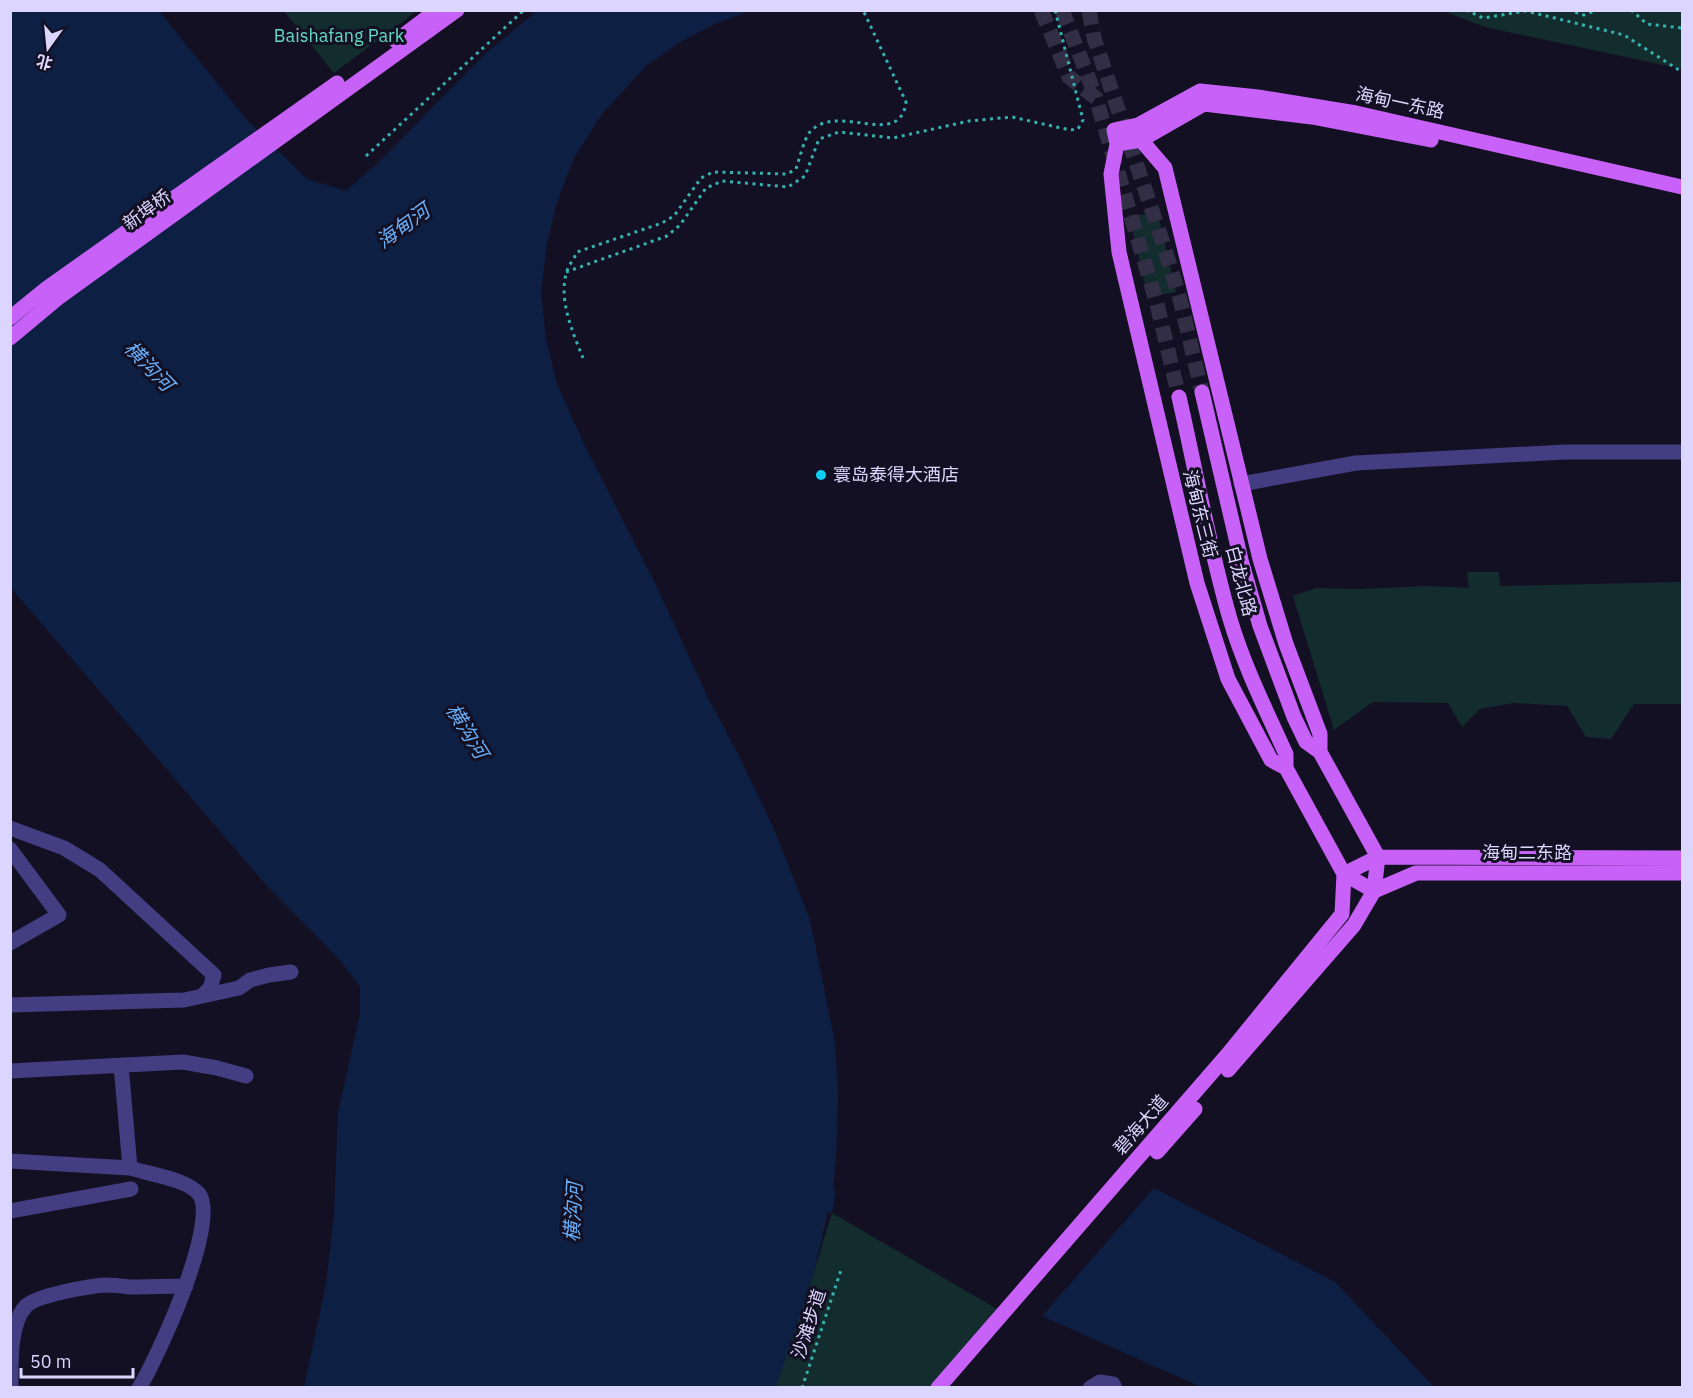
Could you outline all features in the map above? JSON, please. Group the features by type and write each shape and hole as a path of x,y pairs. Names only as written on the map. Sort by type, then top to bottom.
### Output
{"main road":[{"path":"304,113 437,10"},
{"path":"304,113 457,10"},
{"name":"海甸一东路","path":"1140,132 1200,91 1258,97 1367,115 1683,187"},
{"name":"海甸一东路","path":"1115,137 1140,132 1204,104 1257,109 1355,124 1575,174 1683,195"},
{"name":"新埠桥","path":"10,318 47,288 304,113"},
{"name":"新埠桥","path":"10,338 58,298 304,113"},
{"path":"1140,132 1165,168 1241,484 1273,606 1320,734 1320,752 1378,857 1374,891 1344,874"},
{"name":"海甸东三街","path":"1115,137 1111,174 1119,252 1201,600 1228,679 1270,760 1286,768 1344,874"},
{"name":"白龙北路","path":"1202,392 1241,560 1260,626 1294,717 1306,742 1320,752"},
{"name":"白龙北路","path":"1179,397 1214,557 1231,620 1246,665 1286,754 1286,768"},
{"path":"1344,874 1378,857"},
{"name":"海甸二东路","path":"1378,857 1683,858"},
{"name":"海甸二东路","path":"1374,891 1416,873 1683,873"},
{"name":"碧海大道","path":"938,1388 1228,1054 1342,914 1344,874"},
{"name":"碧海大道","path":"948,1388 1354,925 1374,891"}],"street":[{"path":"1241,484 1356,463 1566,452 1683,452"},
{"path":"10,828 64,848 100,870 214,975 210,988 204,996"},
{"path":"10,849 59,915 10,943"},
{"path":"10,1005 184,1000 239,988 250,980 269,975 291,972"},
{"path":"10,1071 183,1062 217,1068 246,1077"},
{"path":"121,1065 130,1168"},
{"path":"10,1161 130,1168 180,1182 199,1193 202,1203 202,1219 194,1261 160,1350 139,1388"},
{"path":"10,1211 131,1189"},
{"path":"10,1311 38,1299 64,1292 107,1285 186,1286"},
{"path":"11,1388 11,1354 14,1334 26,1306"},
{"path":"1090,1388 1100,1382 1113,1384 1115,1388"}],"path":[{"path":"366,156 524,10"},
{"path":"583,358 570,325 564,291 566,272 577,252 662,223 674,216 701,178 713,172 787,174 796,169 809,134 823,124 839,121 881,125 896,123 904,114 906,102 863,10"},
{"path":"566,272 667,236 680,225 706,188 722,181 788,186 805,176 819,139 839,132 893,138 969,121 1012,117 1070,130 1078,129 1083,120 1055,10"},
{"path":"1466,10 1484,18 1526,10 1624,35 1683,72"},
{"path":"1568,10 1584,15 1597,10"},
{"path":"1631,10 1647,24 1683,28"},
{"name":"沙滩步道","path":"802,1388 842,1270"}],"green space":[{"name":"Baishafang Park","path":"284,11 417,11 334,73"},
{"path":"1443,11 1682,11 1682,69 1485,27"},
{"path":"1158,214 1176,292 1148,297 1129,215"},
{"path":"1467,572 1499,572 1500,586 1682,582 1682,704 1634,704 1611,739 1586,737 1567,706 1513,703 1480,709 1462,727 1448,703 1373,702 1334,730 1293,596 1316,588 1427,586 1469,588"},
{"path":"832,1213 1004,1313 940,1387 775,1388"}],"water":[{"path":"10,11 159,11 247,120 307,179 346,191 380,161 486,53 537,11 750,11 715,24 682,41 647,65 602,114 574,158 555,209 547,244 541,293 546,340 557,384 585,446 657,587 707,696 774,829 810,920 835,1042 838,1092 833,1189 836,1192 832,1213 828,1212 814,1272 776,1387 304,1387 326,1284 334,1214 338,1112 360,1014 360,987 339,959 267,886 11,588"},
{"path":"1154,1188 1335,1282 1434,1387 1201,1387 1042,1316"}],"tunnel":[{"path":"1041,10 1069,77 1096,98 1157,304 1179,397"},
{"path":"1062,10 1096,97"},
{"path":"1089,10 1094,38 1180,299 1202,392"}],"place":[{"name":"寰岛泰得大酒店","path":"821,475"}],"water label":[{"name":"海甸河","path":"403,226"},
{"name":"横沟河","path":"149,366"},
{"name":"横沟河","path":"467,731"},
{"name":"横沟河","path":"573,1212"}]}
